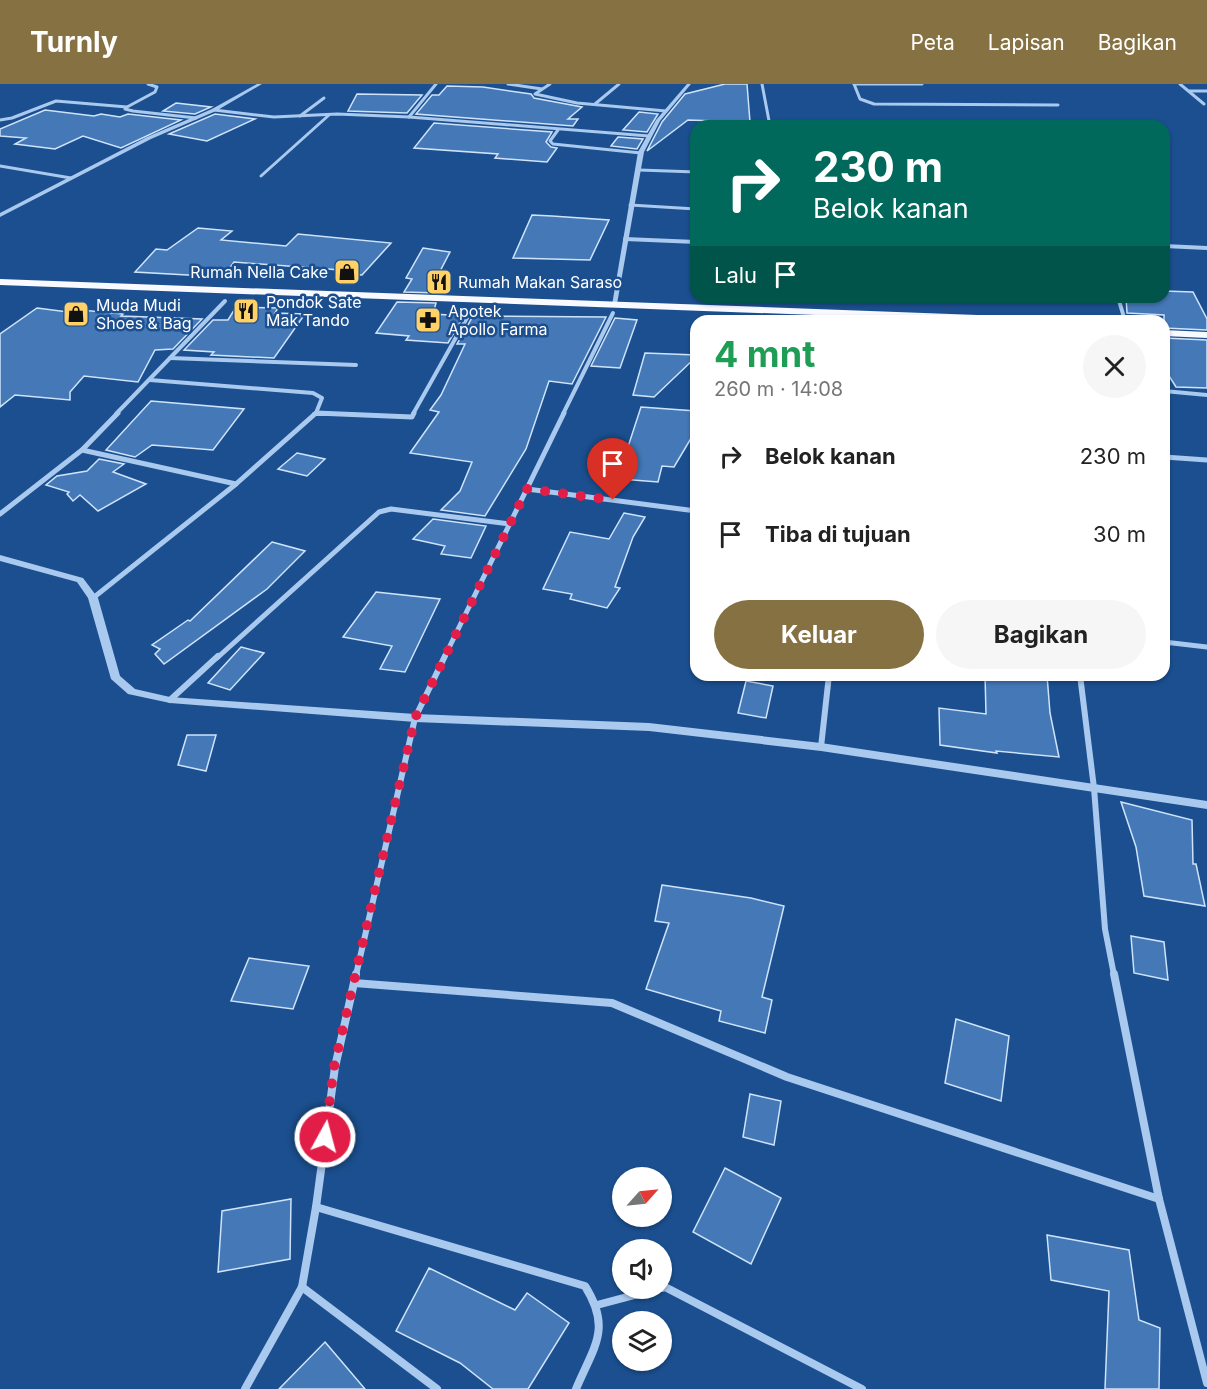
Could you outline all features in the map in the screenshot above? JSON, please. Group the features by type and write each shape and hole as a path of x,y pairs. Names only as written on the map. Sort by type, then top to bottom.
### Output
{"highway":[{"path":"0,282 375,296 733,315"},
{"path":"0,293 472,309 613,308 854,315"},
{"path":"296,303 303,293"},
{"path":"370,306 375,296"},
{"path":"1170,325 1207,326"},
{"path":"1170,333 1207,335"}],"street":[{"path":"0,120 8,120 56,101 127,107 155,92 157,87 148,84"},
{"path":"0,215 149,138 213,110 260,84"},
{"path":"409,117 436,84"},
{"path":"508,84 543,89"},
{"path":"550,84 535,94 540,98 561,101 666,111"},
{"path":"595,104 619,84"},
{"path":"245,1389 302,1287 316,1207 334,1067 415,718 613,308 641,153 649,136 666,111 689,84"},
{"path":"762,84 770,120"},
{"path":"922,84 854,84 860,99 874,104 1058,105"},
{"path":"1180,84 1204,104"},
{"path":"1188,91 1207,91"},
{"path":"300,116 324,98"},
{"path":"127,107 125,109 133,111 196,118"},
{"path":"213,110 267,116 329,114 409,117 649,136"},
{"path":"261,176 329,114"},
{"path":"558,130 550,141 553,144 641,153"},
{"path":"0,166 71,178"},
{"path":"639,170 690,172"},
{"path":"630,206 690,209"},
{"path":"625,239 690,242"},
{"path":"1170,246 1207,248"},
{"path":"0,514 82,450 225,301"},
{"path":"316,413 412,417 472,309"},
{"path":"170,358 356,365"},
{"path":"93,598 236,484 316,413 322,398 313,393 150,380"},
{"path":"1170,392 1207,395"},
{"path":"82,450 236,484"},
{"path":"1170,458 1207,460"},
{"path":"527,489 690,510"},
{"path":"170,700 378,512 391,509 510,524"},
{"path":"0,558 80,580 93,598 115,677 132,692 170,700 415,718 649,727 821,747 1207,805"},
{"path":"1170,643 1207,647"},
{"path":"821,747 828,681"},
{"path":"1081,681 1094,788 1105,929 1159,1199 1207,1383"},
{"path":"354,983 612,1003 787,1077 1159,1199"},
{"path":"316,1207 585,1286 597,1305 601,1328 576,1389"},
{"path":"302,1287 437,1389"},
{"path":"672,1291 862,1389"},
{"path":"597,1305 620,1299"}],"building":[{"path":"725,84 747,84 750,120 688,120 647,151 662,122 685,94"},
{"path":"447,86 483,87 531,94 534,98 582,107 568,119 578,119 573,126 416,114 432,95 439,95"},
{"path":"357,94 422,95 407,113 348,111"},
{"path":"176,103 211,107 195,114 163,111"},
{"path":"45,110 94,116 101,114 120,117 128,114 181,120 121,148 83,136 55,149 15,144 26,138 0,136 0,129"},
{"path":"639,112 658,114 647,132 623,130"},
{"path":"215,114 255,119 207,141 169,134"},
{"path":"434,123 552,132 546,142 551,147 557,148 547,162 495,158 498,154 414,148"},
{"path":"618,137 643,139 637,149 611,146"},
{"path":"532,215 609,220 590,260 513,258"},
{"path":"198,228 232,231 221,240 286,246 298,234 391,243 362,275 338,274 340,270 234,262 223,277 135,272 156,249 167,250"},
{"path":"423,248 450,252 436,279 444,279 439,293 404,292 412,279 406,278"},
{"path":"1170,291 1193,292 1207,319 1207,330 1170,328 1170,315 1127,313 1126,303 1170,303"},
{"path":"397,302 436,303 433,314 464,316 448,343 406,340 409,336 376,333"},
{"path":"236,307 278,308 275,313 305,314 274,358 211,355 214,352 184,350 213,320 228,320"},
{"path":"37,308 68,312 71,309 123,314 121,316 202,319 173,349 155,350 138,382 84,376 70,392 70,400 15,395 0,407 0,334"},
{"path":"473,316 606,317 572,384 549,381 526,449 485,516 441,510 460,491 472,462 410,453 439,412 430,410 441,395 465,344 457,344"},
{"path":"615,318 637,320 620,368 591,366"},
{"path":"1170,338 1207,340 1207,388 1176,387 1170,378"},
{"path":"645,353 690,355 690,363 654,397 633,395"},
{"path":"151,401 244,409 213,450 152,445 135,457 106,450"},
{"path":"641,407 690,411 690,440 674,467 662,466 658,482 608,478 614,454 625,456"},
{"path":"297,453 325,459 307,476 278,469"},
{"path":"99,459 124,464 113,472 146,484 98,511 80,495 73,501 67,494 69,492 46,485 57,476 87,471"},
{"path":"624,513 645,517 633,537 615,587 620,588 607,608 570,599 572,594 543,589 570,532 609,539"},
{"path":"433,519 486,526 471,558 441,554 445,546 413,539"},
{"path":"272,542 305,551 267,589 164,664 155,654 160,649 152,645 188,620 190,621"},
{"path":"376,592 440,599 405,672 380,669 392,646 343,637"},
{"path":"241,647 264,653 230,690 208,683"},
{"path":"746,681 773,686 766,718 738,713"},
{"path":"985,681 1047,681 1050,713 1059,757 996,751 997,753 940,745 939,708 986,714"},
{"path":"187,735 216,735 206,771 178,765"},
{"path":"1121,802 1192,820 1193,864 1196,864 1205,906 1144,896 1136,847"},
{"path":"662,885 751,898 784,906 762,997 772,1000 765,1033 719,1021 721,1011 646,989 669,923 655,921"},
{"path":"1131,936 1164,942 1168,980 1134,973"},
{"path":"249,958 309,966 293,1009 231,1001"},
{"path":"956,1019 1009,1036 1001,1101 945,1083"},
{"path":"750,1094 781,1101 774,1145 743,1137"},
{"path":"725,1168 781,1198 751,1264 693,1232"},
{"path":"291,1199 290,1259 218,1272 222,1211"},
{"path":"1047,1235 1129,1250 1139,1320 1160,1328 1159,1389 1105,1389 1109,1291 1051,1280"},
{"path":"429,1268 515,1310 527,1293 569,1323 528,1389 493,1389 460,1363 396,1331"},
{"path":"325,1342 365,1389 279,1389"}],"place":[{"name":"Rumah Nella Cake","path":"347,272"},
{"name":"Rumah Makan Saraso","path":"439,282"},
{"name":"Pondok Sate Mak Tando","path":"246,311"},
{"name":"Muda Mudi Shoes & Bag","path":"76,314"},
{"name":"Apotek Apollo Farma","path":"428,320"}],"route":[{"path":"325,1137 334,1067 415,718 527,489 613,500"}]}
